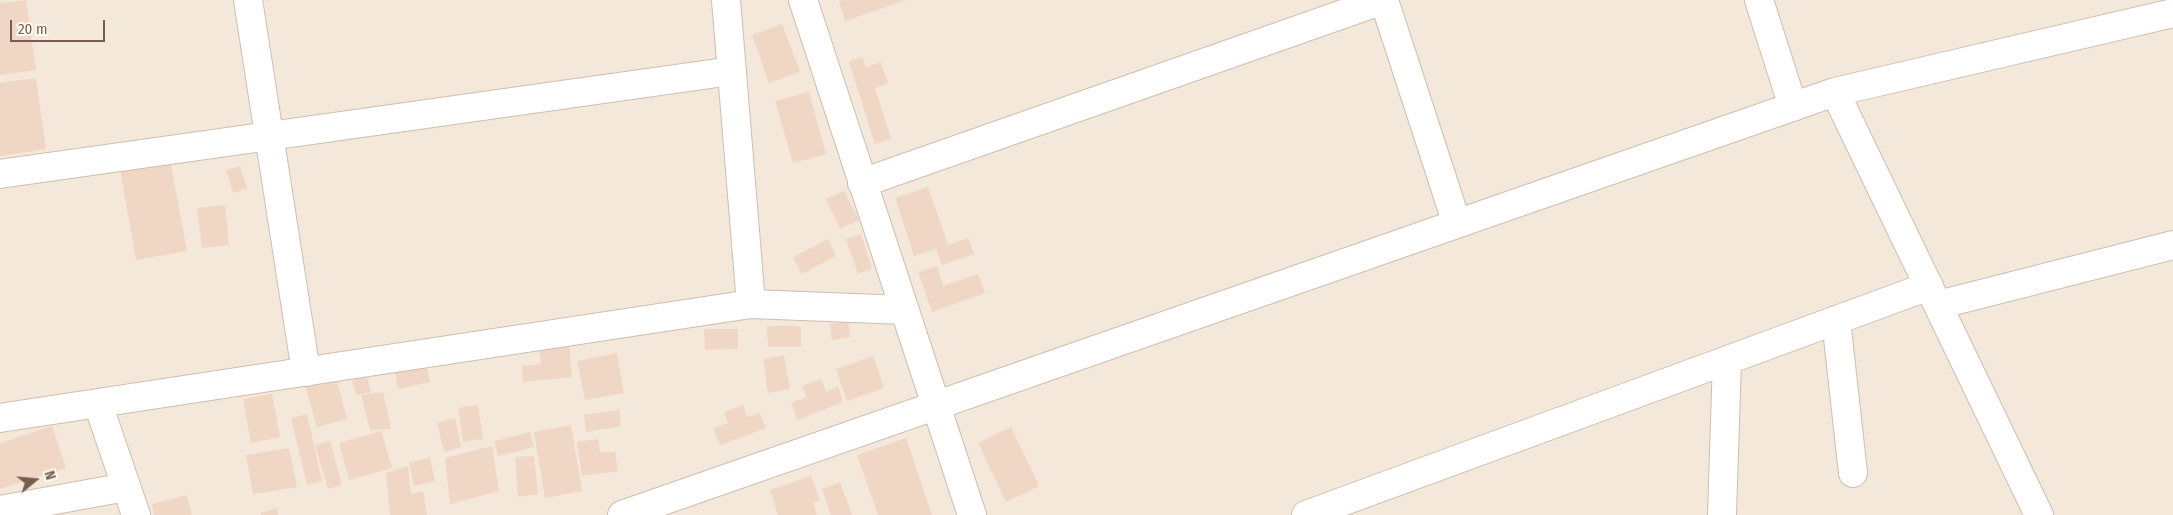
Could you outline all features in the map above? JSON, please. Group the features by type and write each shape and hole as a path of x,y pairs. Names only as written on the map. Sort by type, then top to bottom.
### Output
{"street":[{"path":"248,0 306,372"},
{"path":"726,0 751,304"},
{"path":"802,0 972,515"},
{"path":"862,183 1383,0 1457,224"},
{"path":"1759,0 1793,108"},
{"path":"622,515 1835,92 2173,13"},
{"path":"0,174 732,71"},
{"path":"1835,92 2039,515"},
{"path":"1306,515 1836,320 1933,295 2173,245"},
{"path":"0,418 751,304 904,310"},
{"path":"1836,320 1853,473"},
{"path":"1722,515 1727,360"},
{"path":"98,404 136,515"},
{"path":"0,510 126,487"}],"shaded area":[{"path":"0,0 2173,0 2173,515 0,515"}],"building":[{"path":"26,0 36,70 0,75 0,3"},
{"path":"906,0 845,21 839,1"},
{"path":"782,24 800,72 769,83 752,35"},
{"path":"862,57 866,67 881,62 888,83 875,88 891,139 875,144 849,62"},
{"path":"36,78 46,149 0,156 0,83"},
{"path":"809,92 826,154 793,163 775,101"},
{"path":"170,160 187,251 136,260 120,169"},
{"path":"240,166 247,188 233,193 226,170"},
{"path":"928,187 948,245 968,238 974,254 942,265 936,249 914,256 895,198"},
{"path":"844,191 859,220 840,229 826,199"},
{"path":"225,205 229,245 202,248 197,208"},
{"path":"861,234 872,269 858,274 846,239"},
{"path":"828,239 836,256 802,274 793,257"},
{"path":"937,266 943,286 978,274 985,293 932,312 918,272"},
{"path":"848,321 850,337 832,340 830,324"},
{"path":"767,326 801,326 801,347 768,347"},
{"path":"704,329 738,329 738,349 705,350"},
{"path":"569,342 572,377 523,382 522,366 541,364 539,345"},
{"path":"617,353 624,393 585,400 577,361"},
{"path":"784,355 790,389 768,393 763,359"},
{"path":"873,356 884,388 847,401 836,369"},
{"path":"425,361 430,382 398,389 394,367"},
{"path":"335,373 347,419 317,427 304,382"},
{"path":"367,377 371,392 356,395 352,380"},
{"path":"821,379 826,392 838,387 843,402 798,420 791,403 807,397 802,386"},
{"path":"383,392 391,429 370,430 361,395"},
{"path":"272,394 280,437 251,443 243,399"},
{"path":"478,405 483,439 463,442 458,408"},
{"path":"743,405 747,417 760,413 766,428 720,445 713,428 728,423 724,412"},
{"path":"619,410 621,426 586,432 584,415"},
{"path":"307,414 322,481 307,485 291,418"},
{"path":"455,418 461,447 444,452 437,423"},
{"path":"571,425 582,491 545,498 534,432"},
{"path":"52,426 66,468 0,489 0,443"},
{"path":"1011,427 1039,486 1006,502 978,443"},
{"path":"381,431 392,468 349,480 339,443"},
{"path":"530,432 534,447 498,456 494,441"},
{"path":"906,438 932,515 878,515 857,455"},
{"path":"598,439 600,453 615,451 618,471 582,476 577,442"},
{"path":"330,441 342,485 328,489 315,445"},
{"path":"492,446 499,491 450,504 445,458"},
{"path":"289,448 297,487 253,494 246,455"},
{"path":"534,456 538,494 518,497 515,457"},
{"path":"430,457 435,481 414,486 409,463"},
{"path":"408,466 411,494 423,491 427,515 390,515 386,473"},
{"path":"811,476 820,500 813,503 817,515 778,515 770,490"},
{"path":"840,482 852,515 831,515 822,489"},
{"path":"187,495 192,515 154,515 152,504"},
{"path":"277,508 278,515 261,515 261,513"}]}
